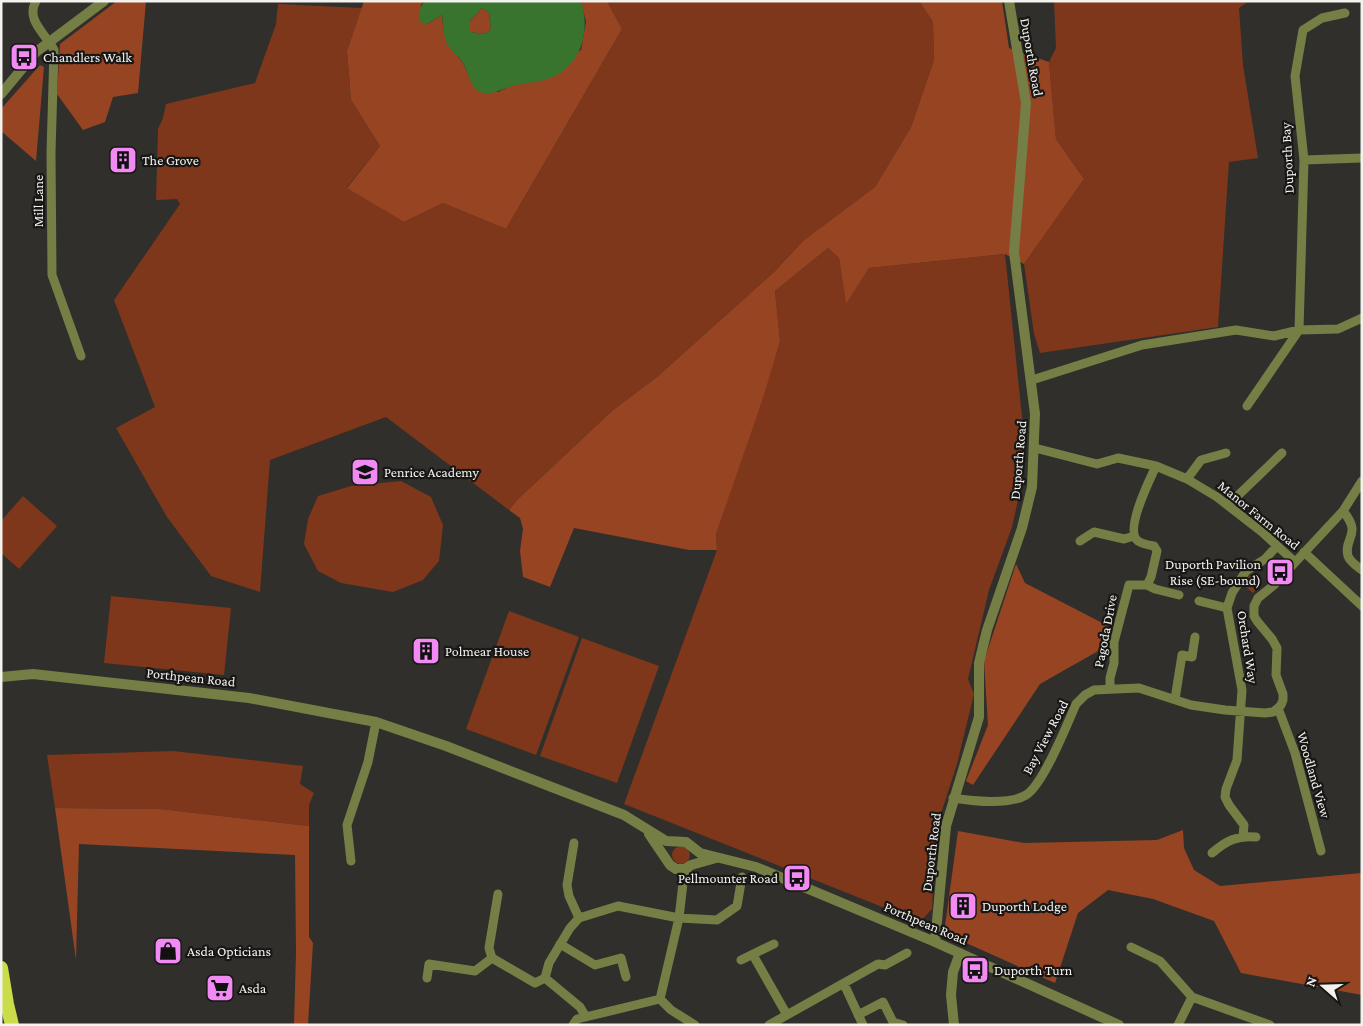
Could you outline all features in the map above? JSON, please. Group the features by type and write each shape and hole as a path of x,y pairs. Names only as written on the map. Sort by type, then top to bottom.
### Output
{"highway":[{"path":"1,968 12,1025"},
{"path":"7,1004 7,1025"}],"street":[{"path":"36,1 32,16 50,41"},
{"path":"1,94 36,52 90,6 104,1"},
{"name":"Duporth Road","path":"935,942 946,826 979,717 979,663 987,630 1022,528 1032,486 1035,448 1032,380 1014,252 1026,103 1008,1"},
{"name":"Duporth Bay","path":"1299,330 1304,160 1295,76 1303,30 1322,18 1344,13"},
{"name":"Mill Lane","path":"50,41 54,50 51,152 52,275 81,356"},
{"path":"1304,160 1362,158"},
{"path":"1032,380 1142,345 1236,330 1274,336 1299,330 1338,329 1362,318"},
{"path":"1247,406 1299,330"},
{"name":"Manor Farm Road","path":"1035,448 1097,464 1118,458 1156,466 1187,478 1228,505 1295,562"},
{"path":"1187,478 1201,460 1226,453"},
{"path":"1228,505 1282,453"},
{"path":"1156,466 1141,500 1134,527 1134,536 1139,542 1154,546 1157,551 1151,577 1147,585 1179,595"},
{"path":"1278,708 1283,700 1283,694 1276,675 1277,648 1272,638 1254,616 1254,606 1258,598 1274,585 1343,511 1362,482"},
{"path":"1343,511 1352,518 1356,526 1356,537 1348,549 1348,555 1362,570"},
{"path":"1080,541 1094,532 1124,539 1134,536"},
{"name":"Orchard Way","path":"1243,836 1244,825 1225,797 1226,789 1237,760 1242,690 1227,608 1232,593 1246,571 1265,559 1277,546"},
{"path":"1304,552 1362,606"},
{"name":"Pagoda Drive","path":"1110,689 1110,678 1114,663 1114,642 1129,585 1147,585"},
{"path":"1199,602 1227,608"},
{"path":"1175,699 1182,655 1192,657 1196,637"},
{"name":"Porthpean Road","path":"1,677 33,674 248,698 376,722 446,746 624,815 666,841 686,842 700,853 756,867 935,942 1119,1025"},
{"name":"Bay View Road","path":"953,798 971,801 1015,800 1027,795 1042,777 1076,704 1085,695 1094,690 1139,688 1191,705 1240,712 1265,713 1273,712 1278,708"},
{"name":"Woodland View","path":"1278,708 1295,754 1321,851"},
{"path":"351,860 348,825 368,762 376,722"},
{"name":"Porthpean Road","path":"645,829 670,865 680,870 718,858"},
{"path":"1212,853 1223,844 1243,836 1256,837"},
{"path":"678,841 674,842 666,853 681,893"},
{"path":"574,844 567,885 568,896 579,918"},
{"path":"660,999 679,918 681,893 695,856 692,846"},
{"path":"498,894 489,948 492,958 535,983 545,978 549,963 570,928 579,918 618,906 679,918 717,920 737,906 742,877"},
{"path":"560,944 595,964 621,958 626,977"},
{"path":"741,960 774,944"},
{"path":"1131,947 1160,961 1192,997 1270,1025"},
{"path":"769,1025 878,964 884,965 906,953"},
{"path":"954,1025 951,996 952,972 960,953"},
{"path":"753,955 787,1015"},
{"path":"427,978 429,964 476,971 492,958"},
{"path":"545,978 580,1007 586,1017"},
{"path":"844,984 863,1025"},
{"path":"1178,1025 1192,997"},
{"path":"573,1025 577,1019 660,999"},
{"path":"660,999 690,1024"},
{"path":"858,1015 883,1002 893,1022 902,1025"}],"shaded area":[{"path":"117,1 146,1 138,93 113,97 105,122 83,130 57,94 60,44"},
{"path":"364,1 424,1 421,5 427,24 442,15 447,43 463,63 473,85 498,92 581,50 586,22 581,1 607,1 622,29 506,229 443,203 404,222 347,188 380,146 351,100 347,51"},
{"path":"424,1 581,1 585,22 582,42 578,52 566,69 546,80 484,93 477,90 463,63 447,45 442,15 427,24 420,22 419,11","holes":["482,8 489,13 491,29 484,34 470,32 470,21"]},
{"path":"607,1 919,1 933,22 934,60 911,127 875,187 804,240 774,272 657,377 613,410 517,500 509,510 386,417 270,460 260,592 211,576 167,517 116,428 155,407 114,300 180,204 177,199 156,200 158,129 166,104 255,83 276,24 278,4 362,8 347,51 351,100 380,146 347,187 404,222 443,203 506,229 622,29"},
{"path":"919,1 1002,1 1009,48 1049,62 1056,139 1084,179 1024,264 1005,254 869,268 846,304 839,258 828,248 775,291 780,341 762,401 716,534 717,550 689,550 574,528 550,587 523,577 520,551 523,529 520,518 509,510 517,500 613,410 657,377 774,272 804,240 875,187 911,127 934,60 933,22"},
{"path":"1054,1 1249,1 1239,8 1243,65 1258,158 1229,162 1218,327 1040,353 1034,334 1024,264 1084,179 1056,139 1049,62 1056,48"},
{"path":"482,8 489,13 491,29 484,34 470,32 470,21"},
{"path":"40,65 44,67 36,161 1,131 1,109"},
{"path":"828,248 839,258 846,303 869,268 1005,254 1024,436 1023,478 1012,527 989,590 968,679 974,694 957,764 936,829 932,909 920,922 624,804 717,550 716,534 780,341 775,291"},
{"path":"401,481 431,497 443,525 439,561 423,580 393,592 341,583 318,571 304,544 308,519 318,496 351,486"},
{"path":"23,496 57,526 19,569 1,553 1,521"},
{"path":"1016,564 1025,583 1112,628 1107,646 1040,684 973,785 966,781 988,725 984,661"},
{"path":"1252,573 1262,582 1253,593 1242,584"},
{"path":"111,596 231,608 224,675 104,663"},
{"path":"509,611 579,637 536,755 466,729"},
{"path":"582,638 659,666 617,783 540,756"},
{"path":"1362,733 1362,995 1241,973 1214,921 1153,899 1108,890 1078,913 1055,983 944,933 958,831 1024,843 1157,840 1183,830 1184,848 1194,870 1220,886 1361,873"},
{"path":"173,751 303,766 300,784 314,793 309,805 309,826 160,809 55,808 47,755"},
{"path":"55,808 160,809 309,826 309,937 313,943 308,1025 294,1025 296,953 295,855 79,844 76,960"},
{"path":"681,846 687,849 690,855 687,861 681,864 675,861 672,855 675,849"}],"place":[{"name":"Chandlers Walk","path":"24,57"},
{"name":"The Grove","path":"123,160"},
{"name":"Penrice Academy","path":"365,472"},
{"name":"Duporth Pavilion Rise (SE-bound)","path":"1280,572"},
{"name":"Polmear House","path":"426,651"},
{"name":"Pellmounter Road","path":"797,878"},
{"name":"Duporth Lodge","path":"963,906"},
{"name":"Asda Opticians","path":"168,951"},
{"name":"Duporth Turn","path":"975,970"},
{"name":"Asda","path":"220,988"}]}
